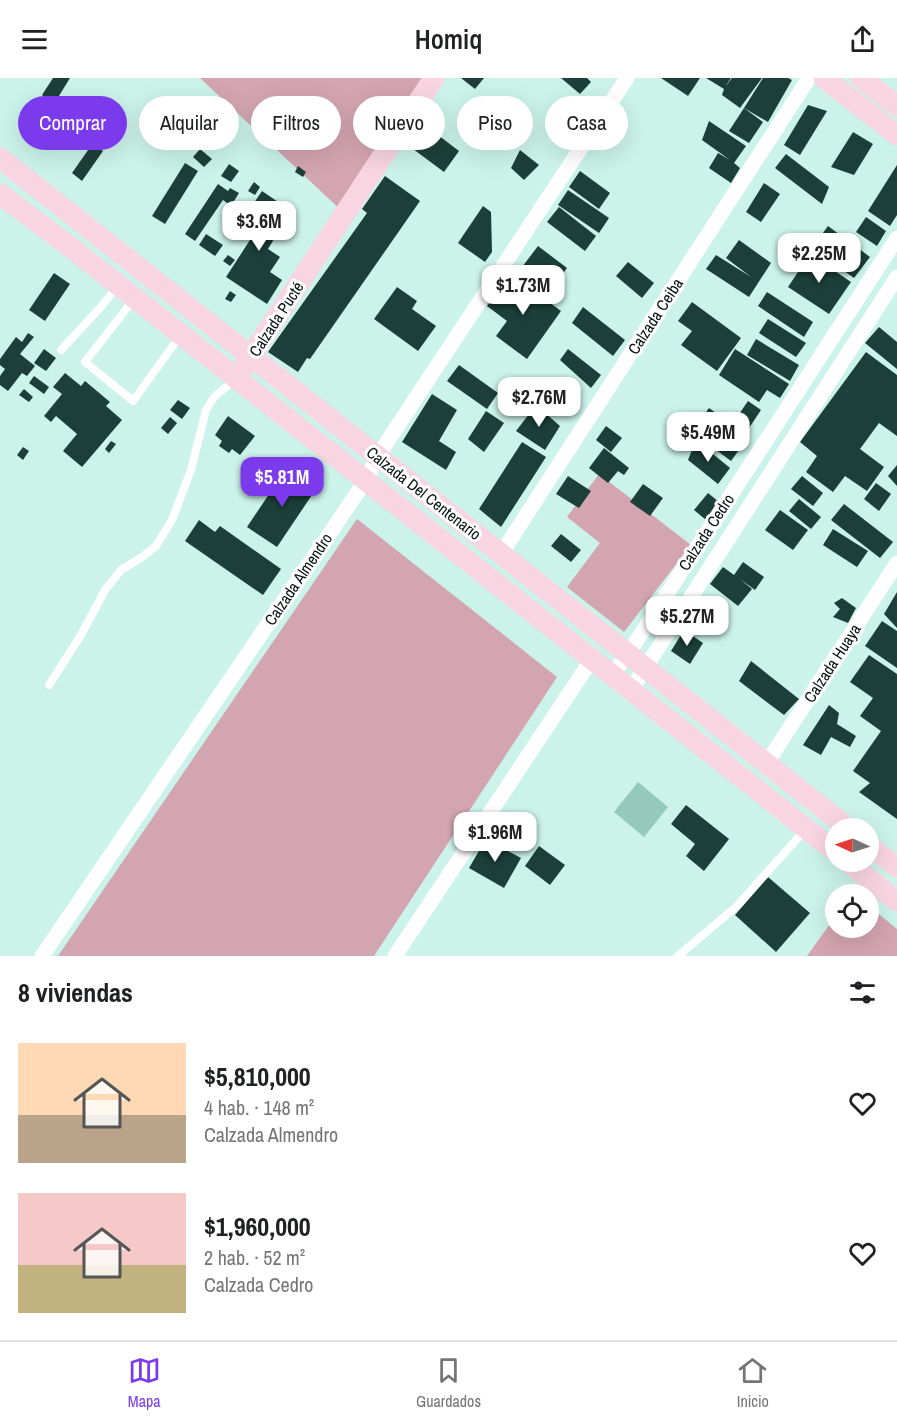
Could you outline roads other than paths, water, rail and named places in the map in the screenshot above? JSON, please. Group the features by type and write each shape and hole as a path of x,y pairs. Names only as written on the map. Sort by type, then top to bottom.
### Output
{"main road":[{"name":"Calzada Pucté","path":"236,378 434,78"},
{"path":"824,78 897,135"},
{"path":"861,78 897,106"},
{"name":"Calzada Del Centenario","path":"0,158 835,818"},
{"name":"Calzada Del Centenario","path":"0,194 182,335 825,844"},
{"path":"879,850 894,859"},
{"path":"861,872 897,901"}],"street":[{"name":"Calzada Almendro","path":"42,956 366,480 378,457 627,78"},
{"name":"Calzada Ceiba","path":"501,554 809,78"},
{"name":"Calzada Cedro","path":"612,675 897,238"},
{"name":"Calzada Cedro","path":"631,690 897,277"},
{"name":"Calzada Huaya","path":"766,764 897,563"},
{"path":"394,956 592,659"}],"lane":[{"path":"61,350 118,285"},
{"path":"135,298 85,362 133,401 182,335"},
{"path":"49,685 81,635 105,591 121,570 156,546 172,519 191,470 206,410 214,397 236,378"},
{"path":"678,956 737,906 806,829"}]}
